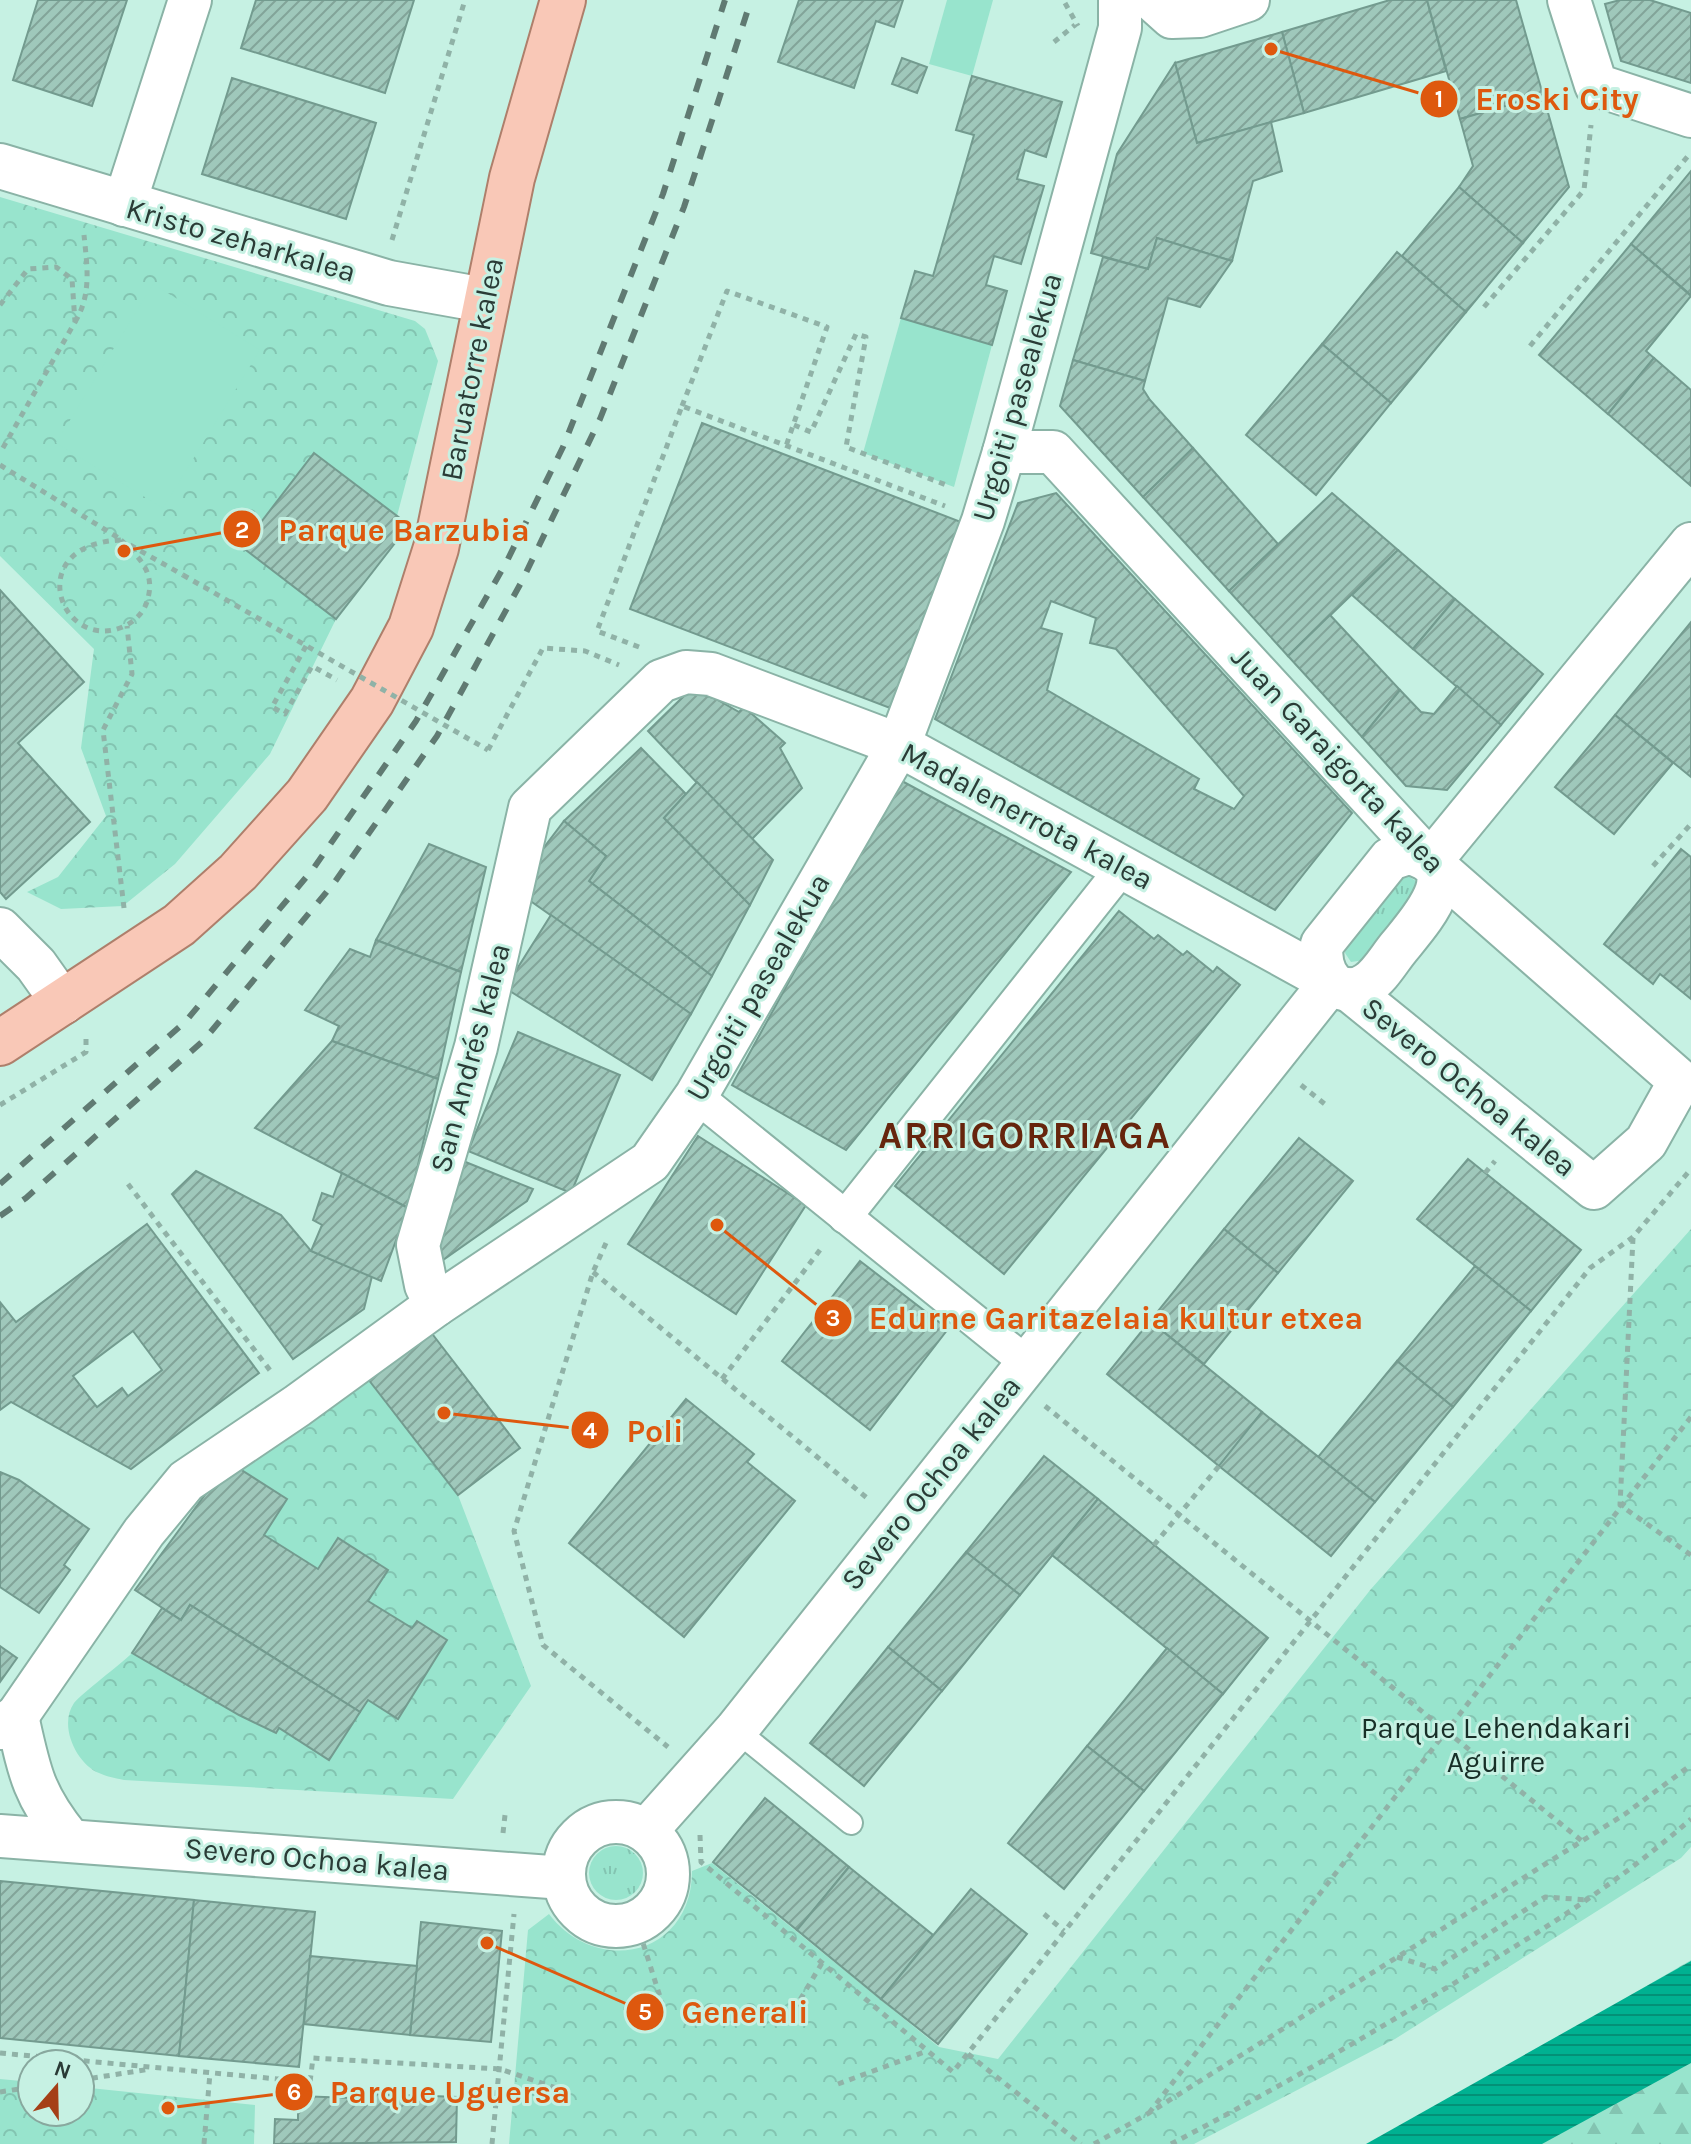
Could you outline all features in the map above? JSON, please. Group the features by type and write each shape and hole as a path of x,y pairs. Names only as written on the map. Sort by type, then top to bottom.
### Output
{"main road":[{"name":"Baruatorre kalea","path":"0,1043 179,925 238,872 307,795 372,701 411,627 436,548 484,300 512,178 563,0"}],"street":[{"path":"124,205 190,0"},
{"name":"Urgoiti pasealekua","path":"8,1722 144,1532 186,1481 297,1406 436,1305 650,1162 696,1096 899,745 986,511 1004,452 1120,28 1120,0"},
{"path":"1153,0 1172,17 1200,16 1248,0"},
{"path":"1569,0 1596,85 1688,127"},
{"name":"Kristo zeharkalea","path":"0,166 78,192 389,283 484,300"},
{"name":"Juan Garaigorta kalea","path":"1004,452 1053,452 1430,862 1680,1081"},
{"path":"1430,862 1691,544"},
{"name":"San Andrés kalea","path":"436,1305 426,1285 418,1245 479,1035 530,808 661,681 686,672 711,674"},
{"name":"Madalenerrota kalea","path":"711,674 899,745 1340,986"},
{"name":"Severo Ochoa kalea","path":"646,1831 736,1730 1020,1372 1340,986 1373,980 1436,898 1438,878 1430,862 1408,853 1390,859 1322,944 1319,960 1325,976 1340,986 1594,1188 1646,1142 1680,1081"},
{"path":"845,1217 1123,867"},
{"path":"0,929 36,965 63,1003"},
{"path":"696,1096 845,1217 1020,1372"},
{"path":"8,1722 42,1806 69,1839"},
{"path":"626,1823 646,1831 666,1858 668,1882 659,1903 636,1921 609,1925 587,1917 571,1900 564,1878 571,1847 595,1826 626,1823"},
{"name":"Severo Ochoa kalea","path":"0,1836 564,1878"}],"lane":[{"path":"736,1730 851,1823"}],"path":[{"path":"389,283 392,239 465,0"},
{"path":"1054,42 1075,25 1065,3"},
{"path":"1484,307 1584,190 1596,85"},
{"path":"1530,346 1688,127"},
{"path":"0,453 85,305 88,290 78,192"},
{"path":"0,305 28,269 56,267 72,279 75,322"},
{"path":"711,674 597,631 727,291 827,327 786,446"},
{"path":"794,425 811,432 856,334 866,337 846,447 986,511"},
{"path":"682,406 786,446 986,511"},
{"path":"0,465 121,540 488,750 543,648 585,651"},
{"path":"121,540 143,561 150,590 147,605 127,626 113,631 83,626 63,605 61,575 77,550 90,543 121,540"},
{"path":"127,626 132,674 103,730 130,960"},
{"path":"306,646 272,707 285,714 312,666"},
{"path":"1653,866 1691,824"},
{"path":"0,1105 86,1052"},
{"path":"898,1524 593,1272 514,1531 543,1645 698,1772 701,1862 953,2072 1590,1268 1633,1237 1691,1169"},
{"path":"128,1184 297,1406"},
{"path":"722,1379 845,1217"},
{"path":"1620,1505 1633,1237"},
{"path":"1020,1372 1178,1515 1582,1841"},
{"path":"1149,2113 1691,1417"},
{"path":"1154,1545 1219,1466"},
{"path":"1620,1505 1691,1555"},
{"path":"1094,2144 1149,2113 1582,1841 1691,1765"},
{"path":"1171,2144 1292,2081 1589,1900 1645,1860 1691,1819"},
{"path":"492,2144 515,1905 498,1893 499,1873"},
{"path":"1397,1956 1435,1969 1545,1897 1589,1900"},
{"path":"1044,1914 1064,1931"},
{"path":"636,1921 662,2003"},
{"path":"788,2020 822,1962"},
{"path":"838,2084 928,2051"},
{"path":"0,2053 310,2082 313,2058 500,2069 571,2093"},
{"path":"968,2054 1081,2144"},
{"path":"96,2078 160,2068"},
{"path":"204,2144 210,2073"}],"green space":[{"path":"947,0 993,0 972,76 929,64"},
{"path":"0,197 415,321 425,329 438,361 397,516 314,453 242,546 336,619 270,754 175,864 123,906 61,909 27,892 58,877 106,816 81,748 94,649 0,556"},
{"path":"153,284 260,350 163,508 56,443"},
{"path":"901,318 992,345 954,487 863,453"},
{"path":"1406,875 1416,881 1417,893 1365,960 1351,962 1345,953 1346,946 1399,877"},
{"name":"Parque Lehendakari Aguirre","path":"1691,1229 1691,1847 1681,1858 1395,2039 1194,2144 509,2144 528,1930 549,1914 569,1934 592,1946 615,1950 638,1948 659,1939 676,1922 688,1900 692,1871 712,1863 939,2047 998,2059 1371,1589"},
{"path":"368,1379 458,1495 531,1686 453,1799 124,1780 105,1776 91,1768 72,1743 68,1722 70,1712 78,1698 132,1653 275,1733 279,1728 329,1760 368,1700 398,1718 447,1640 418,1621 412,1628 368,1601 387,1570 338,1539 318,1569 264,1535 287,1499 229,1462"},
{"path":"616,1846 635,1854 643,1873 635,1892 616,1900 597,1892 589,1873 597,1854"},
{"path":"1691,1960 1691,2144 1375,2144"},
{"path":"0,2079 16,2080 16,2128 96,2128 96,2089 255,2105 254,2144 0,2144"}],"shaded area":[{"path":"1691,1961 1691,2063 1542,2144 1366,2144"}],"building":[{"path":"38,0 127,0 92,106 13,80"},
{"path":"256,0 414,0 385,93 241,48"},
{"path":"799,0 903,0 894,27 876,21 854,88 778,62"},
{"path":"1390,0 1427,0 1446,71 1304,113 1282,32"},
{"path":"1427,0 1516,0 1543,95 1460,119"},
{"path":"1620,0 1650,0 1691,13 1691,83 1621,61 1605,4"},
{"path":"1282,32 1304,113 1197,143 1175,63"},
{"path":"902,58 927,67 917,93 892,84"},
{"path":"1175,63 1197,143 1271,122 1282,171 1253,181 1232,261 1157,238 1148,269 1091,253 1117,154"},
{"path":"972,76 1062,102 1046,157 1025,150 1017,179 1044,186 1021,264 994,256 986,285 1007,291 992,345 901,318 915,271 933,276 974,135 956,130"},
{"path":"232,78 376,123 346,219 202,174"},
{"path":"1543,95 1569,187 1523,243 1459,187 1473,166 1460,119"},
{"path":"1691,171 1691,295 1631,244"},
{"path":"1459,187 1523,243 1466,312 1402,256"},
{"path":"1157,238 1232,261 1200,307 1168,298 1145,381 1073,360 1103,257 1148,269"},
{"path":"1631,244 1691,296 1646,351 1654,358 1608,414 1539,355"},
{"path":"1397,252 1466,312 1391,403 1322,344"},
{"path":"1322,344 1391,403 1316,495 1246,435"},
{"path":"1654,358 1691,390 1691,486 1608,414"},
{"path":"1073,360 1145,381 1143,389 1150,400 1193,448 1143,497 1060,406"},
{"path":"702,423 961,522 890,708 630,609"},
{"path":"1193,448 1278,544 1229,591 1143,497"},
{"path":"314,453 409,525 336,619 242,547"},
{"path":"1056,493 1352,813 1275,910 935,719 1018,503","holes":["1051,601 1096,618 1090,643 1116,649 1244,796 1234,809 1194,789 1199,779 1047,690 1062,634 1041,628"]},
{"path":"1332,493 1398,550 1288,656 1229,591"},
{"path":"1398,550 1455,599 1413,649 1352,595"},
{"path":"0,590 84,682 18,743 90,822 6,899 0,892"},
{"path":"1455,599 1543,674 1501,725 1413,649"},
{"path":"1330,615 1400,690 1362,737 1288,656"},
{"path":"1691,622 1691,777 1615,715"},
{"path":"1457,686 1501,725 1447,790 1406,786 1362,737 1400,690 1421,712 1434,714"},
{"path":"690,690 716,699 739,712 744,707 785,743 780,748 802,788 751,840 648,731"},
{"path":"1615,715 1673,763 1614,834 1555,787"},
{"path":"641,748 686,794 664,818 750,905 712,976 589,881 606,856 564,821"},
{"path":"900,780 1071,872 846,1150 732,1085"},
{"path":"697,782 773,860 750,905 664,818"},
{"path":"564,821 606,856 589,881 712,976 691,1014 522,895 523,875"},
{"path":"429,844 486,867 461,972 376,940"},
{"path":"1681,849 1691,857 1691,999 1660,974 1653,984 1604,944"},
{"path":"1119,911 1154,939 1158,935 1183,955 1187,951 1213,972 1217,967 1240,985 1004,1274 895,1186"},
{"path":"551,915 691,1014 652,1080 505,988"},
{"path":"376,940 461,972 438,1079 332,1041 339,1026 305,1010 350,949 370,957"},
{"path":"518,1032 620,1075 571,1193 468,1151"},
{"path":"332,1041 438,1079 408,1208 255,1128"},
{"path":"698,1136 806,1205 736,1314 628,1244"},
{"path":"1299,1138 1353,1181 1278,1273 1224,1229"},
{"path":"1468,1159 1581,1250 1531,1311 1417,1219"},
{"path":"463,1161 533,1189 527,1201 443,1260 428,1252"},
{"path":"196,1171 281,1215 311,1251 372,1276 364,1309 293,1359 172,1194"},
{"path":"342,1173 408,1208 381,1281 311,1251 322,1225 313,1220 322,1193 333,1197"},
{"path":"147,1224 259,1373 131,1469 11,1402 0,1410 0,1302 16,1322","holes":["133,1331 162,1370 128,1396 122,1388 97,1407 73,1376"]},
{"path":"1224,1229 1278,1273 1204,1364 1150,1321"},
{"path":"860,1261 948,1329 870,1430 782,1361"},
{"path":"1475,1266 1531,1311 1453,1407 1397,1361"},
{"path":"1150,1321 1262,1412 1219,1466 1107,1374"},
{"path":"430,1331 520,1448 458,1495 368,1379"},
{"path":"1397,1361 1453,1407 1375,1502 1318,1457"},
{"path":"686,1399 754,1454 747,1462 795,1501 684,1637 569,1543"},
{"path":"1262,1412 1375,1502 1331,1556 1219,1466"},
{"path":"1044,1456 1098,1499 1020,1595 966,1552"},
{"path":"229,1462 287,1499 264,1535 318,1569 338,1538 388,1570 368,1601 412,1628 417,1621 447,1640 398,1719 368,1700 360,1712 190,1605 181,1620 135,1590"},
{"path":"0,1472 19,1480 89,1529 64,1565 70,1570 39,1613 0,1587"},
{"path":"1098,1499 1268,1638 1223,1694 1052,1555"},
{"path":"966,1552 1020,1595 942,1691 888,1647"},
{"path":"190,1605 360,1712 329,1760 279,1728 276,1733 239,1715 132,1653 162,1608 181,1620"},
{"path":"0,1646 17,1658 0,1682"},
{"path":"888,1647 942,1691 864,1786 810,1743"},
{"path":"1167,1648 1223,1694 1144,1791 1087,1746"},
{"path":"1087,1746 1144,1791 1064,1889 1008,1843"},
{"path":"765,1798 849,1867 797,1930 713,1862"},
{"path":"849,1867 933,1935 881,1999 797,1930"},
{"path":"0,1881 194,1900 179,2056 0,2038"},
{"path":"971,1889 1027,1934 938,2044 881,1999"},
{"path":"194,1900 315,1912 299,2067 179,2056"},
{"path":"421,1922 502,1931 491,2042 410,2035"},
{"path":"310,1956 417,1966 410,2035 304,2024"},
{"path":"353,2093 457,2097 456,2142 274,2144 275,2119 298,2120 298,2096 352,2098"}],"railway":[{"path":"0,1184 185,1022 313,869 416,721 507,561 563,447 663,194 725,0"},
{"path":"0,1216 26,1198 204,1040 334,883 437,736 522,581 600,419 684,207 751,0"}],"place":[{"name":"Eroski City","path":"1271,49"},
{"name":"Parque Barzubia","path":"124,551"},
{"name":"Edurne Garitazelaia kultur etxea","path":"717,1225"},
{"name":"Poli","path":"444,1413"},
{"name":"Generali","path":"487,1943"},
{"name":"Parque Uguersa","path":"168,2108"}],"district":[{"name":"ARRIGORRIAGA","path":"1025,1135"}]}
